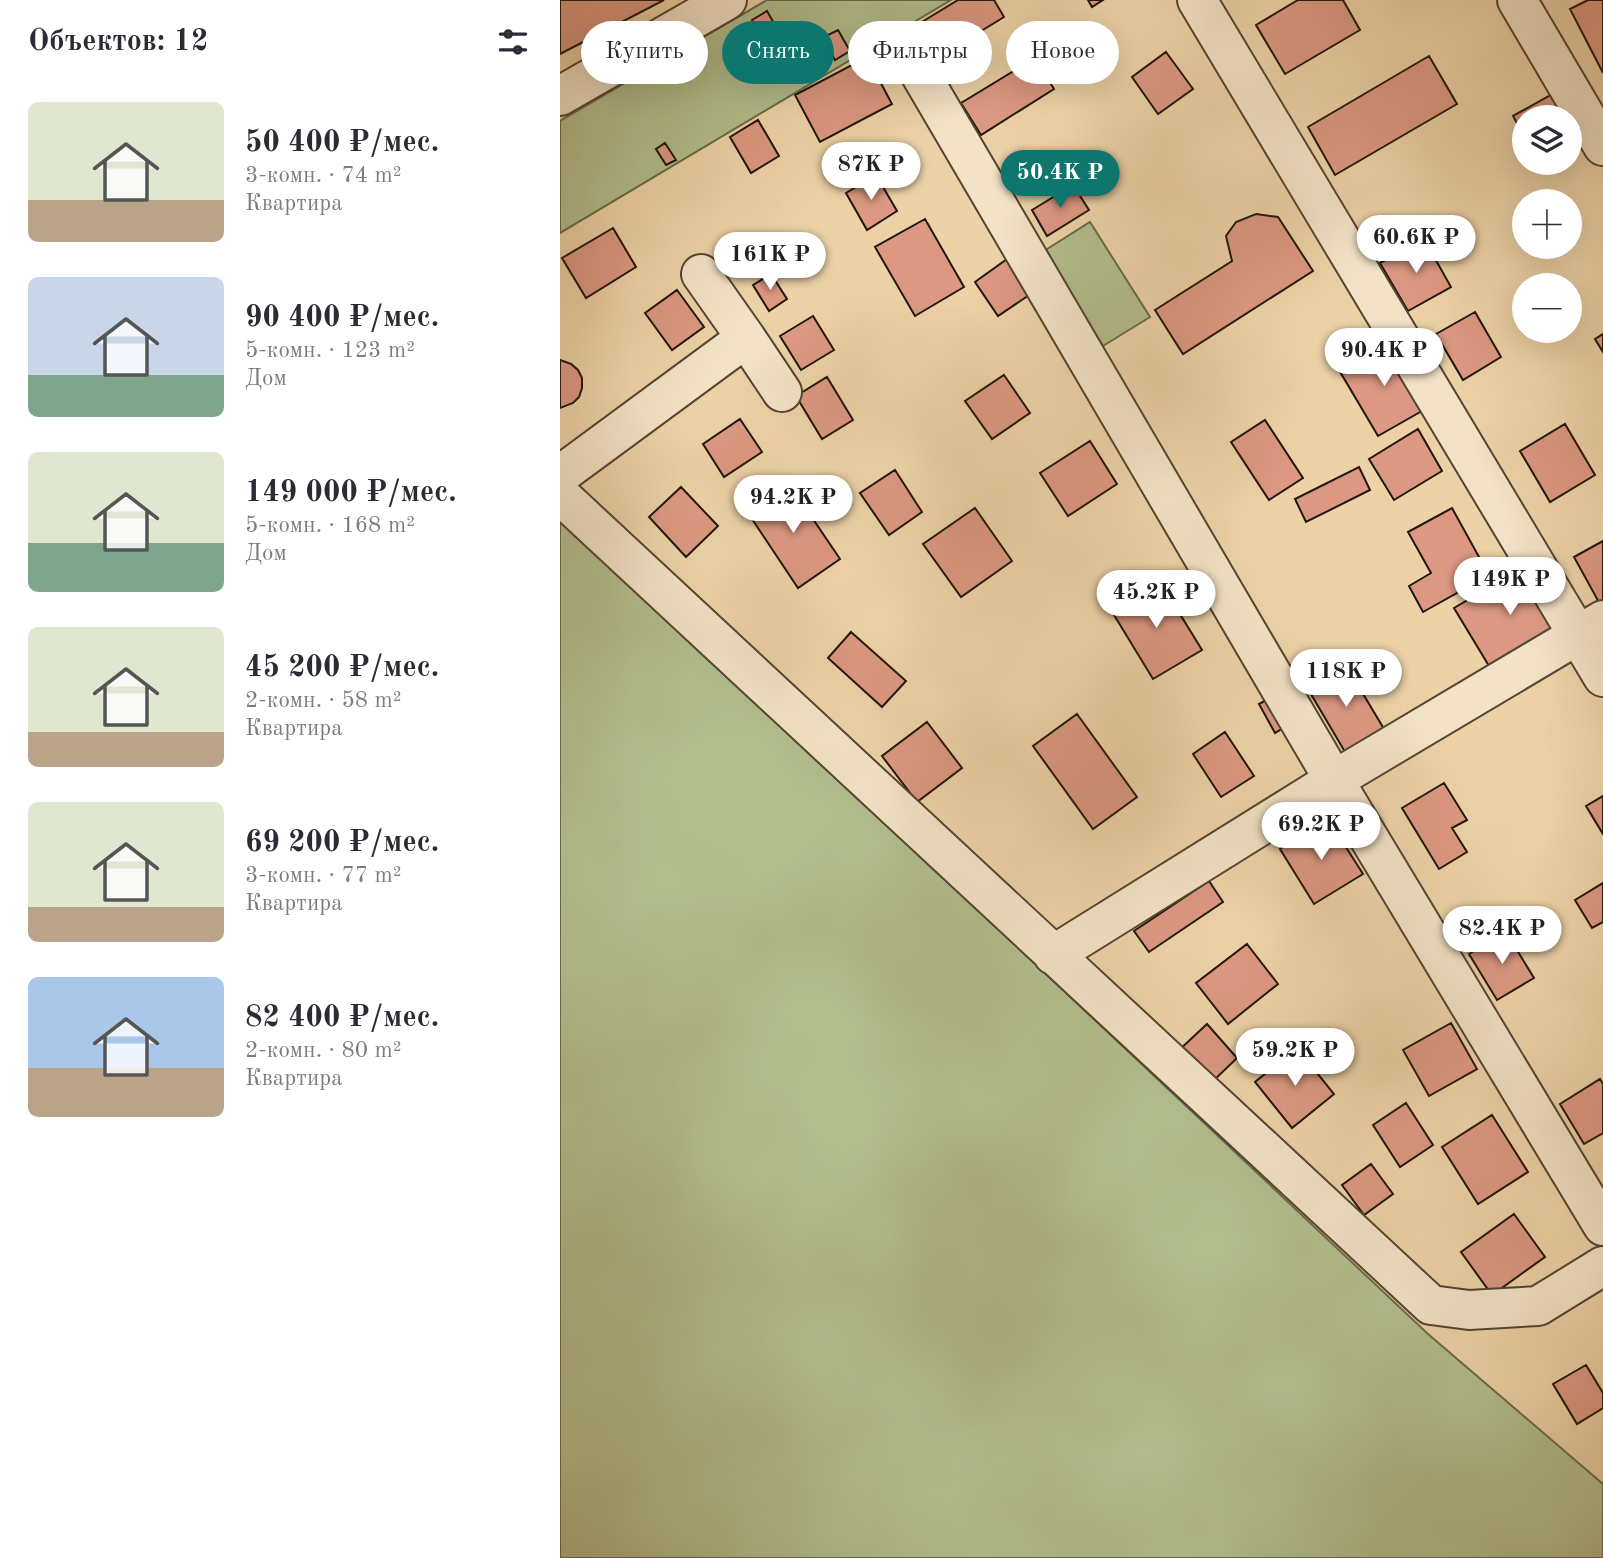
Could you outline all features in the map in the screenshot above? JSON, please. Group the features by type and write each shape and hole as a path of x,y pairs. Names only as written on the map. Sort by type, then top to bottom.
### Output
{"street":[{"path":"560,96 727,0"},
{"path":"1197,0 1590,627 1603,677"},
{"path":"1517,0 1603,146"},
{"path":"926,84 1334,780 1603,1226"},
{"path":"701,274 782,392"},
{"path":"560,475 746,338"},
{"path":"560,495 1431,1305 1469,1310 1538,1306 1603,1266"},
{"path":"1053,955 1334,780 1590,627"}],"green space":[{"path":"767,0 951,0 916,21 848,21 848,61 834,70 834,21 731,21"},
{"path":"722,26 722,84 810,84 560,233 560,121 623,84 708,84 708,34"},
{"path":"1090,222 1150,317 1103,346 1044,251"},
{"path":"560,516 1428,1334 1603,1484 1603,1558 560,1558"}],"building":[{"path":"560,0 664,0 624,21 581,21 581,43 560,54"},
{"path":"958,0 994,0 1004,17 992,24 992,21 923,21"},
{"path":"1088,0 1103,0 1092,7"},
{"path":"1298,0 1343,0 1360,30 1285,74 1256,25"},
{"path":"1588,0 1603,0 1603,73 1570,9"},
{"path":"767,11 773,21 753,21"},
{"path":"838,30 848,48 848,52 835,60 834,58 834,32"},
{"path":"1166,52 1193,89 1158,114 1132,77"},
{"path":"1429,56 1457,104 1335,175 1308,127"},
{"path":"848,67 848,84 881,84 892,104 820,142 795,95 816,84 834,84 834,74"},
{"path":"1006,76 1006,84 1051,84 1054,89 981,135 961,103"},
{"path":"1556,92 1563,105 1533,105"},
{"path":"758,120 779,156 751,173 730,137"},
{"path":"665,143 676,160 666,165 656,149"},
{"path":"876,175 897,211 867,230 846,193"},
{"path":"1073,185 1089,210 1047,236 1032,210"},
{"path":"1256,214 1278,217 1313,271 1183,354 1155,310 1232,261 1226,236 1236,222"},
{"path":"925,219 964,287 915,316 875,247"},
{"path":"613,228 636,267 586,298 562,258"},
{"path":"1424,239 1451,287 1408,311 1380,263"},
{"path":"1014,254 1038,289 998,316 975,282"},
{"path":"771,274 787,299 769,311 753,285"},
{"path":"677,290 704,327 672,350 645,313"},
{"path":"1475,312 1501,357 1463,380 1436,334"},
{"path":"813,316 834,350 801,370 780,336"},
{"path":"1603,334 1603,352 1595,339"},
{"path":"1390,340 1429,407 1378,436 1339,370"},
{"path":"560,360 578,370 582,378 582,388 573,403 560,408"},
{"path":"1004,375 1030,413 992,439 965,401"},
{"path":"827,377 853,420 822,439 796,396"},
{"path":"740,419 762,452 724,477 703,444"},
{"path":"1265,420 1303,478 1269,500 1231,442"},
{"path":"1565,424 1595,475 1550,502 1520,451"},
{"path":"1418,429 1442,471 1394,500 1369,459"},
{"path":"1090,441 1117,484 1068,516 1040,473"},
{"path":"1359,467 1370,490 1306,522 1295,499"},
{"path":"895,470 922,512 889,535 860,493"},
{"path":"788,482 840,559 798,588 746,510"},
{"path":"681,487 718,526 686,557 649,517"},
{"path":"975,508 1012,561 961,597 923,544"},
{"path":"1452,508 1489,575 1423,612 1409,586 1431,573 1408,532"},
{"path":"1603,541 1603,605 1601,606 1574,557"},
{"path":"1529,564 1566,627 1492,671 1454,608"},
{"path":"1159,580 1202,650 1153,679 1111,610"},
{"path":"851,632 906,681 882,707 828,658"},
{"path":"1344,662 1387,734 1348,757 1305,684"},
{"path":"1272,697 1288,725 1275,733 1259,704"},
{"path":"1077,714 1137,797 1093,829 1033,746"},
{"path":"927,722 962,768 917,802 882,756"},
{"path":"1225,732 1254,776 1221,797 1193,754"},
{"path":"1444,783 1467,820 1452,828 1467,852 1439,869 1402,808"},
{"path":"1603,796 1603,834 1586,806"},
{"path":"1328,819 1363,874 1314,904 1280,849"},
{"path":"1209,881 1223,902 1149,952 1134,931"},
{"path":"1603,883 1603,922 1592,928 1575,900"},
{"path":"1506,932 1534,978 1497,1000 1469,954"},
{"path":"1247,944 1278,984 1228,1024 1196,983"},
{"path":"1451,1023 1477,1069 1429,1096 1403,1050"},
{"path":"1207,1024 1237,1058 1208,1086 1177,1052"},
{"path":"1297,1048 1334,1094 1292,1128 1255,1082"},
{"path":"1600,1079 1603,1084 1603,1133 1584,1144 1560,1104"},
{"path":"1406,1103 1433,1145 1400,1167 1373,1125"},
{"path":"1492,1115 1528,1172 1478,1204 1442,1147"},
{"path":"1371,1164 1393,1194 1364,1215 1342,1185"},
{"path":"1514,1214 1545,1257 1492,1295 1461,1252"},
{"path":"1586,1365 1603,1393 1603,1408 1577,1424 1553,1384"}]}
